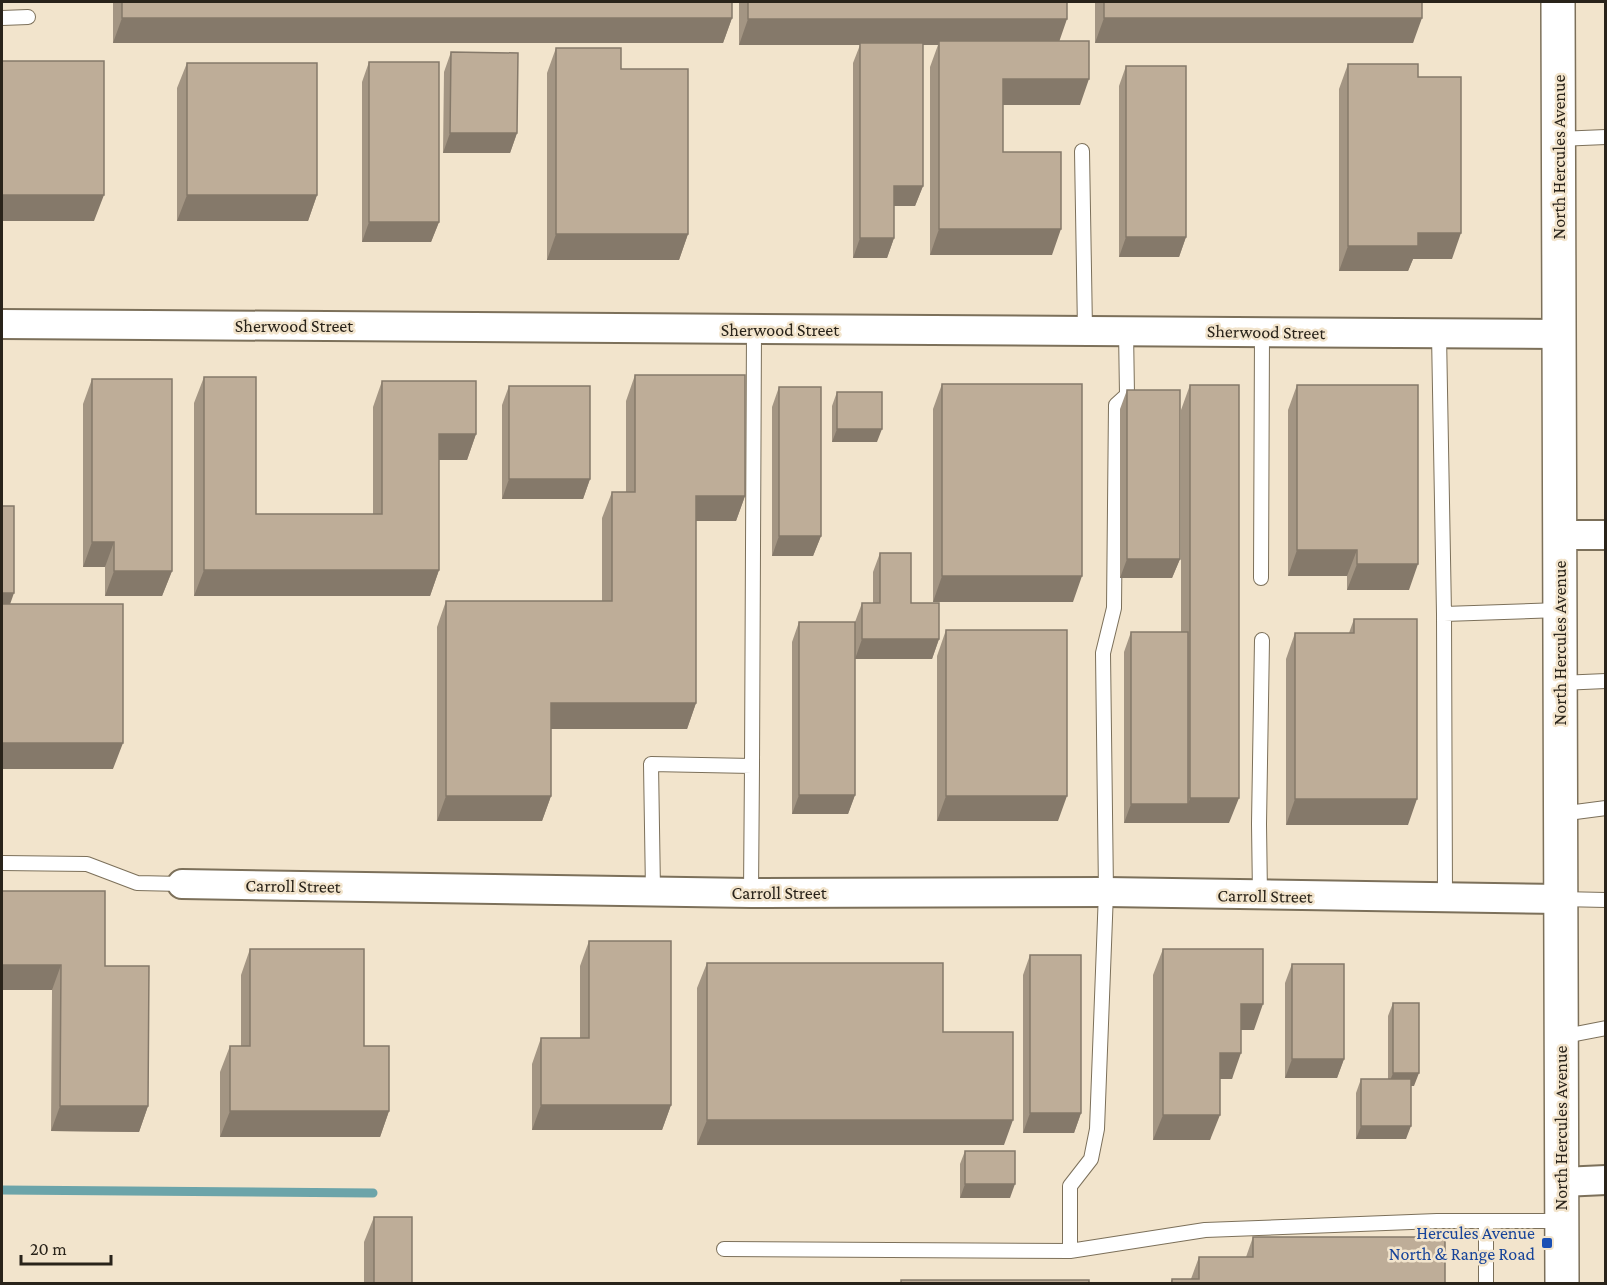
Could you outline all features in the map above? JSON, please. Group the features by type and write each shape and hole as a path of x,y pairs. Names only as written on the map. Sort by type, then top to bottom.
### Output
{"street":[{"name":"North Hercules Avenue","path":"1558,2 1562,1284"},
{"name":"Sherwood Street","path":"2,324 1559,334"},
{"path":"1560,535 1605,535"},
{"name":"Carroll Street","path":"182,884 751,893 1106,892 1560,899"},
{"path":"1562,1182 1605,1180"}],"lane":[{"path":"2,18 28,17"},
{"path":"1558,139 1605,137"},
{"path":"1082,151 1085,330"},
{"path":"751,893 754,330"},
{"path":"1070,1251 1070,1186 1091,1159 1097,1129 1106,892 1103,653 1114,608 1116,405 1127,395 1126,330"},
{"path":"1261,578 1262,333"},
{"path":"1439,334 1444,614 1445,898"},
{"path":"1444,614 1560,610"},
{"path":"1260,896 1262,640"},
{"path":"1560,683 1605,681"},
{"path":"653,891 651,765 752,766"},
{"path":"1560,814 1605,808"},
{"name":"Carroll Street","path":"2,862 87,864 137,883 182,884"},
{"path":"1560,899 1605,900"},
{"path":"1560,1037 1605,1028"},
{"path":"1486,1221 1486,1284"},
{"path":"724,1249 1070,1251 1205,1230 1486,1221 1562,1221"}],"building":[{"path":"122,2 732,2 732,18 122,18"},
{"path":"748,2 1067,2 1067,19 748,19"},
{"path":"1104,2 1422,2 1422,18 1104,18"},
{"path":"939,41 1089,41 1089,79 1003,79 1003,152 1061,152 1061,229 939,229"},
{"path":"860,43 923,43 923,186 894,186 894,238 860,238"},
{"path":"556,48 621,48 621,69 688,69 688,234 556,234"},
{"path":"451,52 518,53 517,133 450,133"},
{"path":"2,61 104,61 104,195 2,195"},
{"path":"369,62 439,62 439,222 369,222"},
{"path":"187,63 317,63 317,195 187,195"},
{"path":"1348,64 1418,64 1418,77 1461,77 1461,233 1418,233 1418,246 1348,246"},
{"path":"1126,66 1186,66 1186,237 1126,237"},
{"path":"635,375 745,375 745,496 696,496 696,703 551,703 551,796 446,796 446,601 612,601 612,492 635,492"},
{"path":"204,377 256,377 256,514 382,514 382,381 476,381 476,434 439,434 439,570 204,570"},
{"path":"92,379 172,379 172,571 114,571 114,542 92,542"},
{"path":"942,384 1082,384 1082,576 942,576"},
{"path":"1190,385 1239,385 1239,798 1190,798"},
{"path":"1297,385 1418,385 1418,564 1357,564 1357,550 1297,550"},
{"path":"509,386 590,386 590,479 509,479"},
{"path":"779,387 821,387 821,536 779,536"},
{"path":"1127,390 1180,390 1180,559 1127,559"},
{"path":"837,392 882,392 882,429 837,429"},
{"path":"2,506 14,506 14,593 2,593"},
{"path":"880,553 911,553 911,603 939,603 939,639 862,639 862,603 880,603"},
{"path":"2,604 123,604 123,743 2,743"},
{"path":"1354,619 1417,619 1417,799 1295,799 1295,633 1354,633"},
{"path":"799,622 855,622 855,795 799,795"},
{"path":"946,630 1067,630 1067,796 946,796"},
{"path":"1131,632 1188,632 1188,804 1131,804"},
{"path":"2,891 105,891 105,966 149,966 148,1106 60,1106 61,965 2,965"},
{"path":"589,941 671,941 671,1105 541,1105 541,1038 589,1038"},
{"path":"250,949 364,949 364,1046 389,1046 389,1111 230,1111 230,1046 250,1046"},
{"path":"1163,949 1263,949 1263,1004 1241,1004 1241,1053 1220,1053 1220,1115 1163,1115"},
{"path":"1030,955 1081,955 1081,1113 1030,1113"},
{"path":"707,963 943,963 943,1032 1013,1032 1013,1120 707,1120"},
{"path":"1292,964 1344,964 1344,1059 1292,1059"},
{"path":"1393,1003 1419,1003 1419,1073 1393,1073"},
{"path":"1361,1079 1411,1079 1411,1126 1361,1126"},
{"path":"965,1151 1015,1151 1015,1184 965,1184"},
{"path":"374,1217 412,1217 412,1284 374,1284"},
{"path":"1253,1237 1445,1237 1445,1284 1172,1284 1172,1279 1199,1279 1199,1257 1253,1257"},
{"path":"901,1280 1089,1280 1089,1284 901,1284"}],"waterway":[{"path":"2,1190 373,1193"}],"place":[{"name":"Hercules Avenue North & Range Road","path":"1547,1243"}]}
